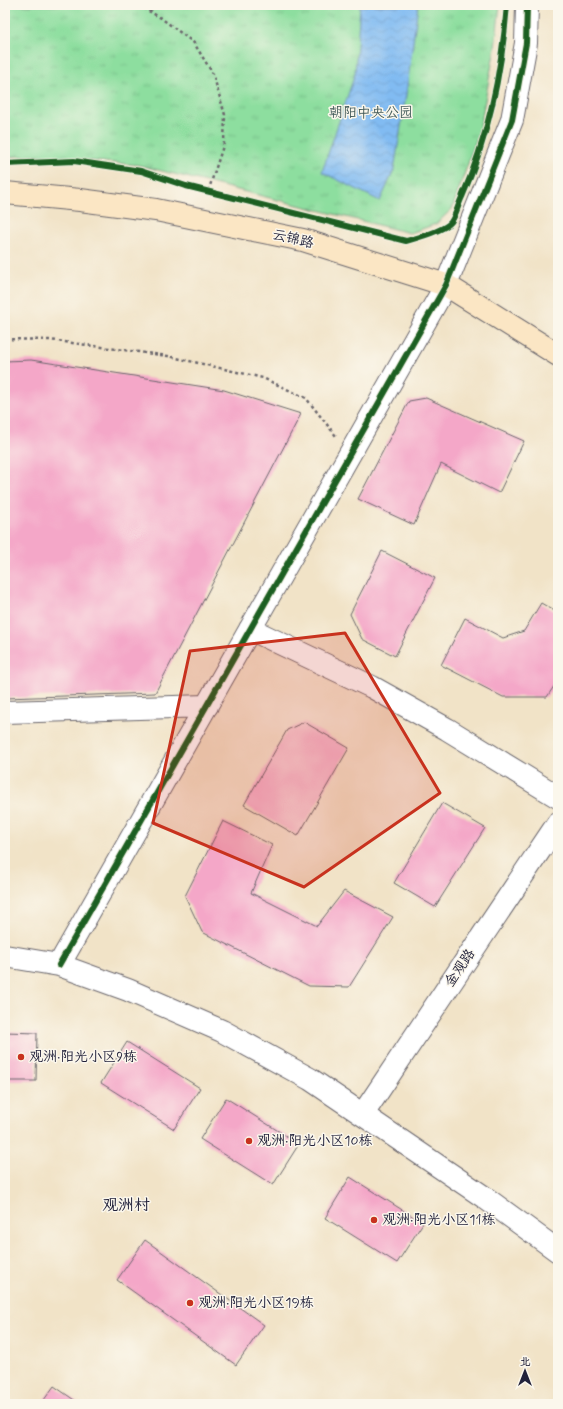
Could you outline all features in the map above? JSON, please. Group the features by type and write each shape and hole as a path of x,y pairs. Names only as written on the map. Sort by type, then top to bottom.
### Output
{"street":[{"path":"60,965 446,285 512,120 526,43 527,5"},
{"name":"云锦路","path":"5,193 80,200 156,210 304,240 446,285 558,355"},
{"path":"250,629 372,687 447,729 558,798"},
{"path":"5,712 207,706"},
{"name":"金观路","path":"363,1114 558,823"},
{"path":"5,956 60,965 128,990 222,1031 310,1079 484,1197 558,1251"}],"path":[{"path":"138,5 194,43 213,74 225,115 224,143 208,192"},
{"path":"150,12 154,5"},
{"path":"200,190 215,194"},
{"path":"5,339 50,340 168,356 263,378 306,398 350,453"}],"highlighted area":[{"path":"345,633 440,793 304,887 153,823 190,651"}],"green space":[{"name":"朝阳中央公园","path":"5,5 500,5 495,48 479,132 452,209 436,224 410,233 138,165 33,156 5,157"}],"water":[{"path":"360,5 418,5 394,170 380,201 322,172 355,74"}],"building":[{"path":"31,360 224,390 301,414 155,693 5,698 5,361"},
{"path":"426,398 524,441 499,493 441,464 414,525 358,499 409,401"},
{"path":"382,551 435,578 395,656 362,639 350,614"},
{"path":"541,603 558,613 558,680 547,697 503,697 441,665 465,618 503,638 524,631"},
{"path":"304,722 349,748 298,836 244,805 287,730"},
{"path":"442,803 485,828 435,907 394,883"},
{"path":"223,821 272,845 251,893 317,926 344,891 393,917 349,987 309,986 202,932 185,896"},
{"name":"观洲·阳光小区9栋","path":"5,1032 37,1033 36,1081 5,1081"},
{"path":"127,1042 200,1088 174,1129 101,1083"},
{"name":"观洲·阳光小区10栋","path":"226,1098 299,1144 273,1185 200,1139"},
{"name":"观洲·阳光小区11栋","path":"350,1177 423,1223 397,1263 325,1218"},
{"name":"观洲·阳光小区19栋","path":"145,1240 264,1325 236,1365 117,1280"},
{"path":"54,1386 80,1404 41,1404"}],"cycle path":[{"path":"5,164 74,161 141,171 186,186 406,241 423,236 437,231 451,222 471,174 492,103 502,54 507,5"},
{"path":"59,965 446,285 512,120 526,43 527,5"}],"place":[{"name":"观洲·阳光小区9栋","path":"21,1057"},
{"name":"观洲·阳光小区10栋","path":"249,1141"},
{"name":"观洲·阳光小区11栋","path":"374,1220"},
{"name":"观洲·阳光小区19栋","path":"190,1303"}],"district":[{"name":"观洲村","path":"126,1205"}]}
